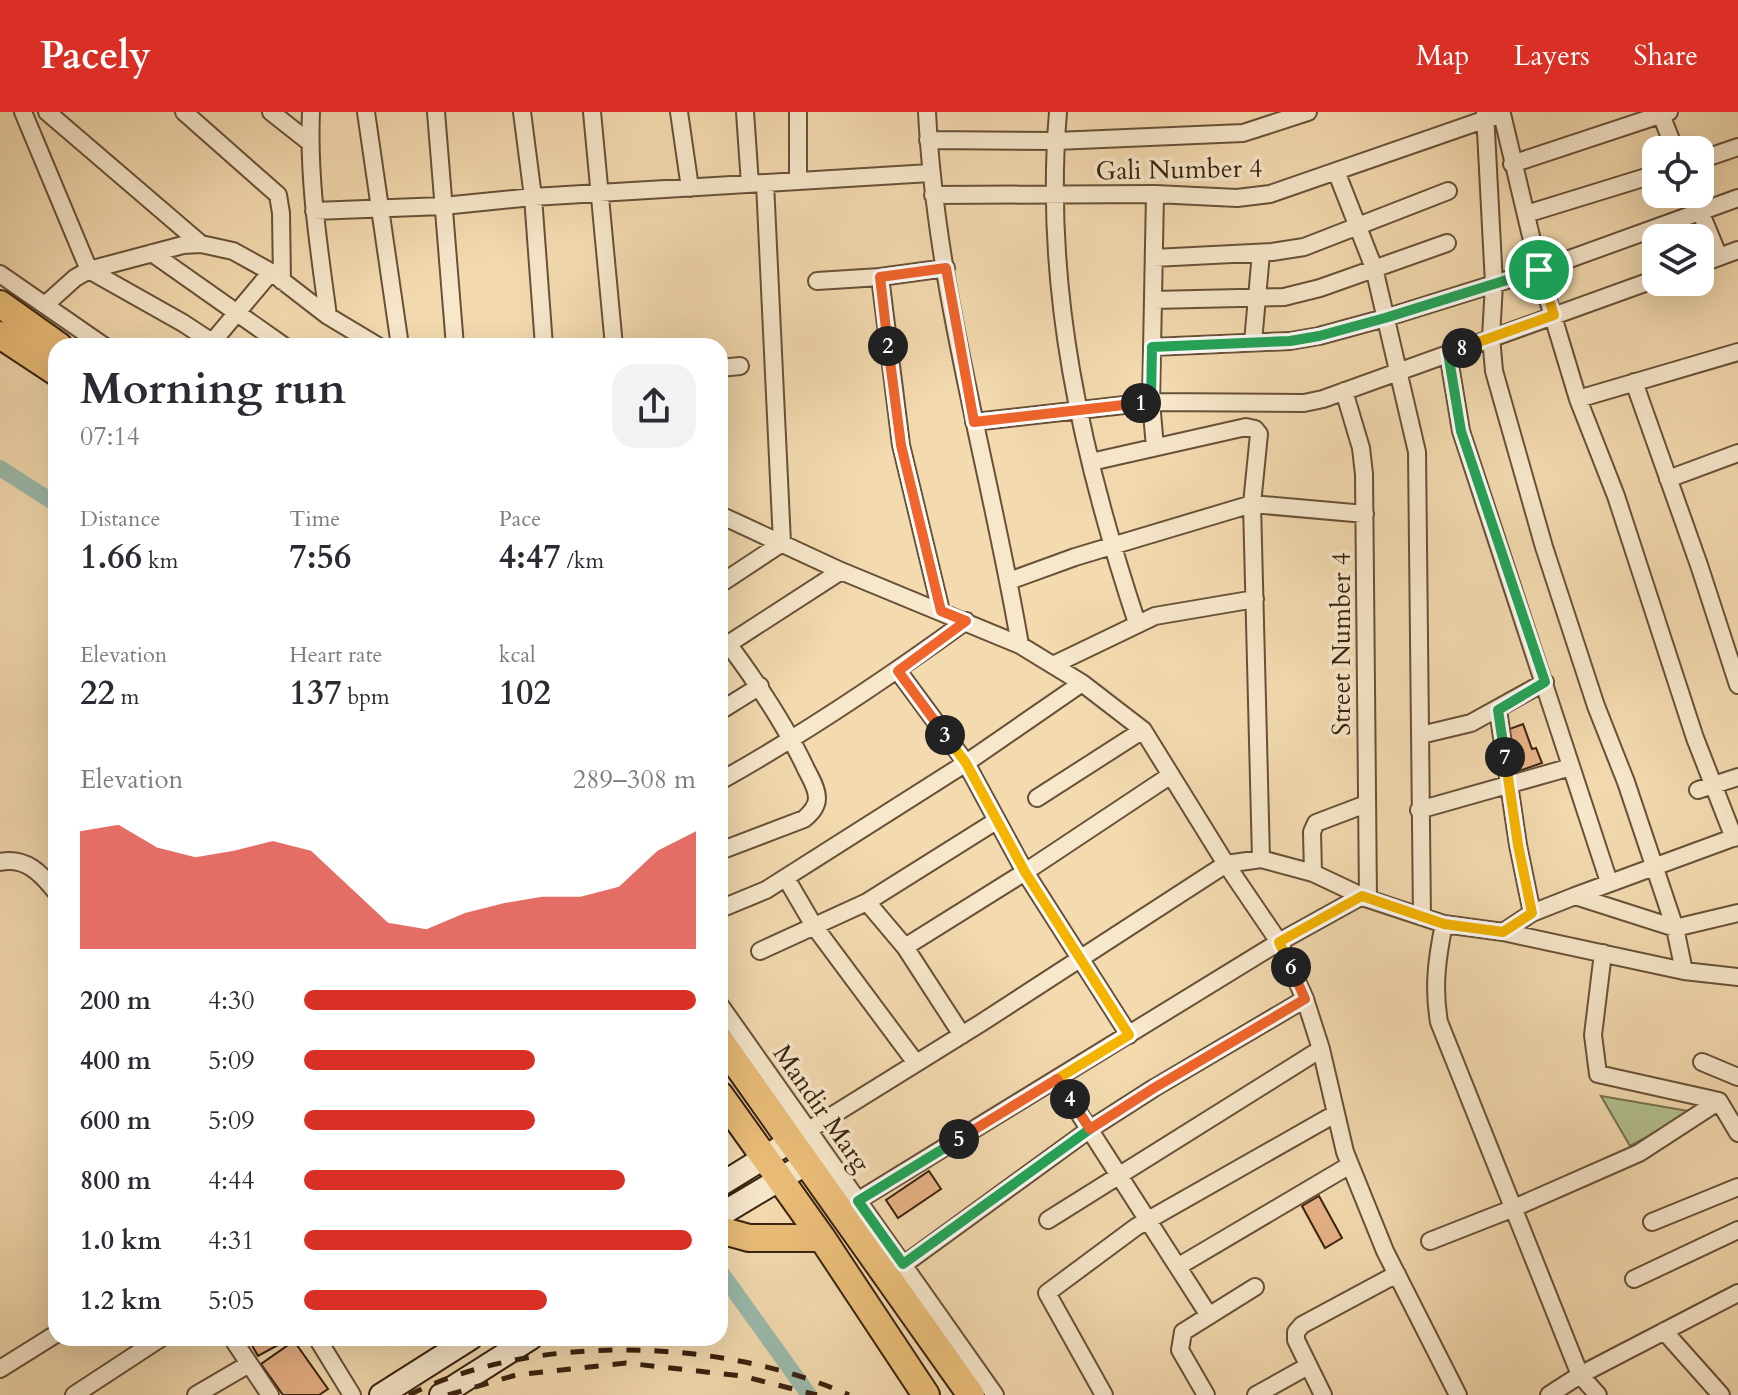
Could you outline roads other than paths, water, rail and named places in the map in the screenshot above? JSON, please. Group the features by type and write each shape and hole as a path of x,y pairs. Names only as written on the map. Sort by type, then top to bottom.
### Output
{"main road":[{"path":"0,304 48,338"},
{"path":"0,335 48,367"},
{"path":"728,1051 799,1135 807,1163 849,1206 896,1270 971,1395"},
{"path":"728,1106 822,1238 926,1395"},
{"path":"728,1180 799,1135"},
{"path":"728,1210 807,1163"},
{"path":"728,1232 749,1238 822,1238"},
{"path":"381,1395 458,1346"},
{"path":"441,1395 518,1346"}],"street":[{"path":"39,112 25,119 89,270 201,338"},
{"path":"47,112 201,244"},
{"path":"184,112 278,195 281,213 276,276 237,314 218,338"},
{"path":"271,112 309,142"},
{"path":"311,112 309,142 314,211 328,316"},
{"path":"366,112 399,338"},
{"path":"436,112 454,338"},
{"path":"522,112 533,197 543,338"},
{"path":"592,112 613,338"},
{"path":"679,112 690,188"},
{"path":"745,112 758,184 782,543"},
{"path":"798,112 798,181"},
{"path":"927,112 933,195 974,422 1020,645"},
{"path":"1058,112 1054,195 1063,331 1078,410 1112,546 1137,623"},
{"path":"928,140 1056,141 1243,133 1308,112"},
{"path":"1512,164 1663,113 1670,136"},
{"path":"1496,114 1578,399 1621,511 1705,788 1736,837 1532,913 1503,932"},
{"path":"1496,114 1491,337 1494,371 1544,547 1596,706 1656,867 1675,928 1684,971"},
{"name":"Gali Number 4","path":"933,195 1155,194 1237,198 1270,194 1496,114"},
{"path":"1714,155 1738,147"},
{"path":"1336,171 1374,268 1412,423 1419,479 1422,917"},
{"path":"314,211 443,206 533,197 930,173"},
{"path":"1526,214 1642,178"},
{"path":"1154,258 1261,253 1304,247 1448,191"},
{"path":"1155,194 1151,402 1155,447"},
{"path":"1152,347 1303,339 1385,318 1539,270 1738,198"},
{"path":"1699,208 1719,257"},
{"path":"1153,300 1301,294 1447,243"},
{"path":"45,305 75,278 89,270 183,245 201,244 233,251 276,276 328,316 365,338"},
{"path":"1714,259 1738,250"},
{"path":"152,253 272,338"},
{"path":"1253,342 1261,253"},
{"path":"817,281 946,268"},
{"path":"0,274 92,338"},
{"path":"880,277 901,445 941,611"},
{"path":"974,422 1151,402 1304,403 1642,284"},
{"path":"1578,399 1738,352"},
{"path":"1448,353 1461,431 1609,882"},
{"path":"728,367 740,366"},
{"path":"1634,382 1738,685"},
{"name":"Street Number 4","path":"1344,391 1361,448 1364,474 1365,898"},
{"path":"1091,462 1246,427 1255,429 1259,438 1252,504 1261,859"},
{"path":"1668,479 1738,455"},
{"path":"1009,581 1252,504 1365,514"},
{"path":"728,519 841,571 1020,645 1082,683 1143,730 1226,864 1279,942 1305,999 1321,1049 1350,1165 1397,1274 1458,1395"},
{"path":"728,579 782,543"},
{"path":"728,644 841,571"},
{"path":"1053,665 1137,623 1171,612 1255,599"},
{"path":"728,777 793,741 966,621"},
{"path":"728,651 760,686 793,741 816,789 818,800 804,819 728,848"},
{"path":"898,671 966,763 1025,872 1129,1035"},
{"path":"1421,735 1471,723 1545,682"},
{"path":"728,906 786,878 966,763 1082,683"},
{"path":"728,706 760,686"},
{"path":"1498,710 1518,845 1532,913"},
{"path":"1037,798 1143,730"},
{"path":"1419,810 1571,767"},
{"path":"905,947 1171,775"},
{"path":"1705,788 1738,777"},
{"path":"1313,873 1312,832 1316,823 1366,804"},
{"path":"760,951 867,902 996,821"},
{"path":"799,1135 962,1035 1226,864 1261,859 1313,873 1365,898 1444,924 1503,932 1684,971 1738,977"},
{"path":"0,862 20,862 33,867 48,883"},
{"path":"786,878 814,926 916,1063"},
{"path":"1575,896 1675,928 1738,913"},
{"path":"849,1206 1279,942 1365,898"},
{"path":"867,902 905,947 962,1035"},
{"path":"1444,924 1435,968 1439,1022 1580,1375 1598,1395"},
{"path":"1603,953 1593,1035 1598,1074 1719,1101 1738,1133"},
{"path":"995,1395 896,1270 1090,1129 1305,999"},
{"name":"Mandir Marg","path":"728,1018 799,1135 849,1206"},
{"path":"1048,1220 1321,1049"},
{"path":"1702,1062 1738,1077"},
{"path":"1057,1079 1208,1314"},
{"path":"1430,1241 1639,1153 1719,1101"},
{"path":"1104,1395 1047,1293 1149,1220 1335,1114"},
{"path":"1179,1266 1350,1165"},
{"path":"1652,1222 1738,1187"},
{"path":"1634,1279 1738,1230"},
{"path":"1323,1395 1296,1340 1296,1332 1302,1325 1397,1274"},
{"path":"1206,1395 1180,1350 1183,1332 1255,1287"},
{"path":"1556,1393 1580,1375 1738,1293"},
{"path":"1664,1331 1721,1395"},
{"path":"0,1369 48,1339"},
{"path":"74,1395 149,1346"},
{"path":"237,1346 270,1395"},
{"path":"322,1346 352,1395"},
{"path":"196,1395 249,1364"},
{"path":"1256,1395 1308,1366"}],"waterway":[{"path":"0,468 48,499"},
{"path":"728,1282 809,1395"}],"railway":[{"path":"409,1395 459,1375 513,1360 570,1352 629,1350 687,1353 745,1362 799,1376 849,1395"},
{"path":"448,1395 516,1375 626,1363 742,1376 817,1395"}]}
